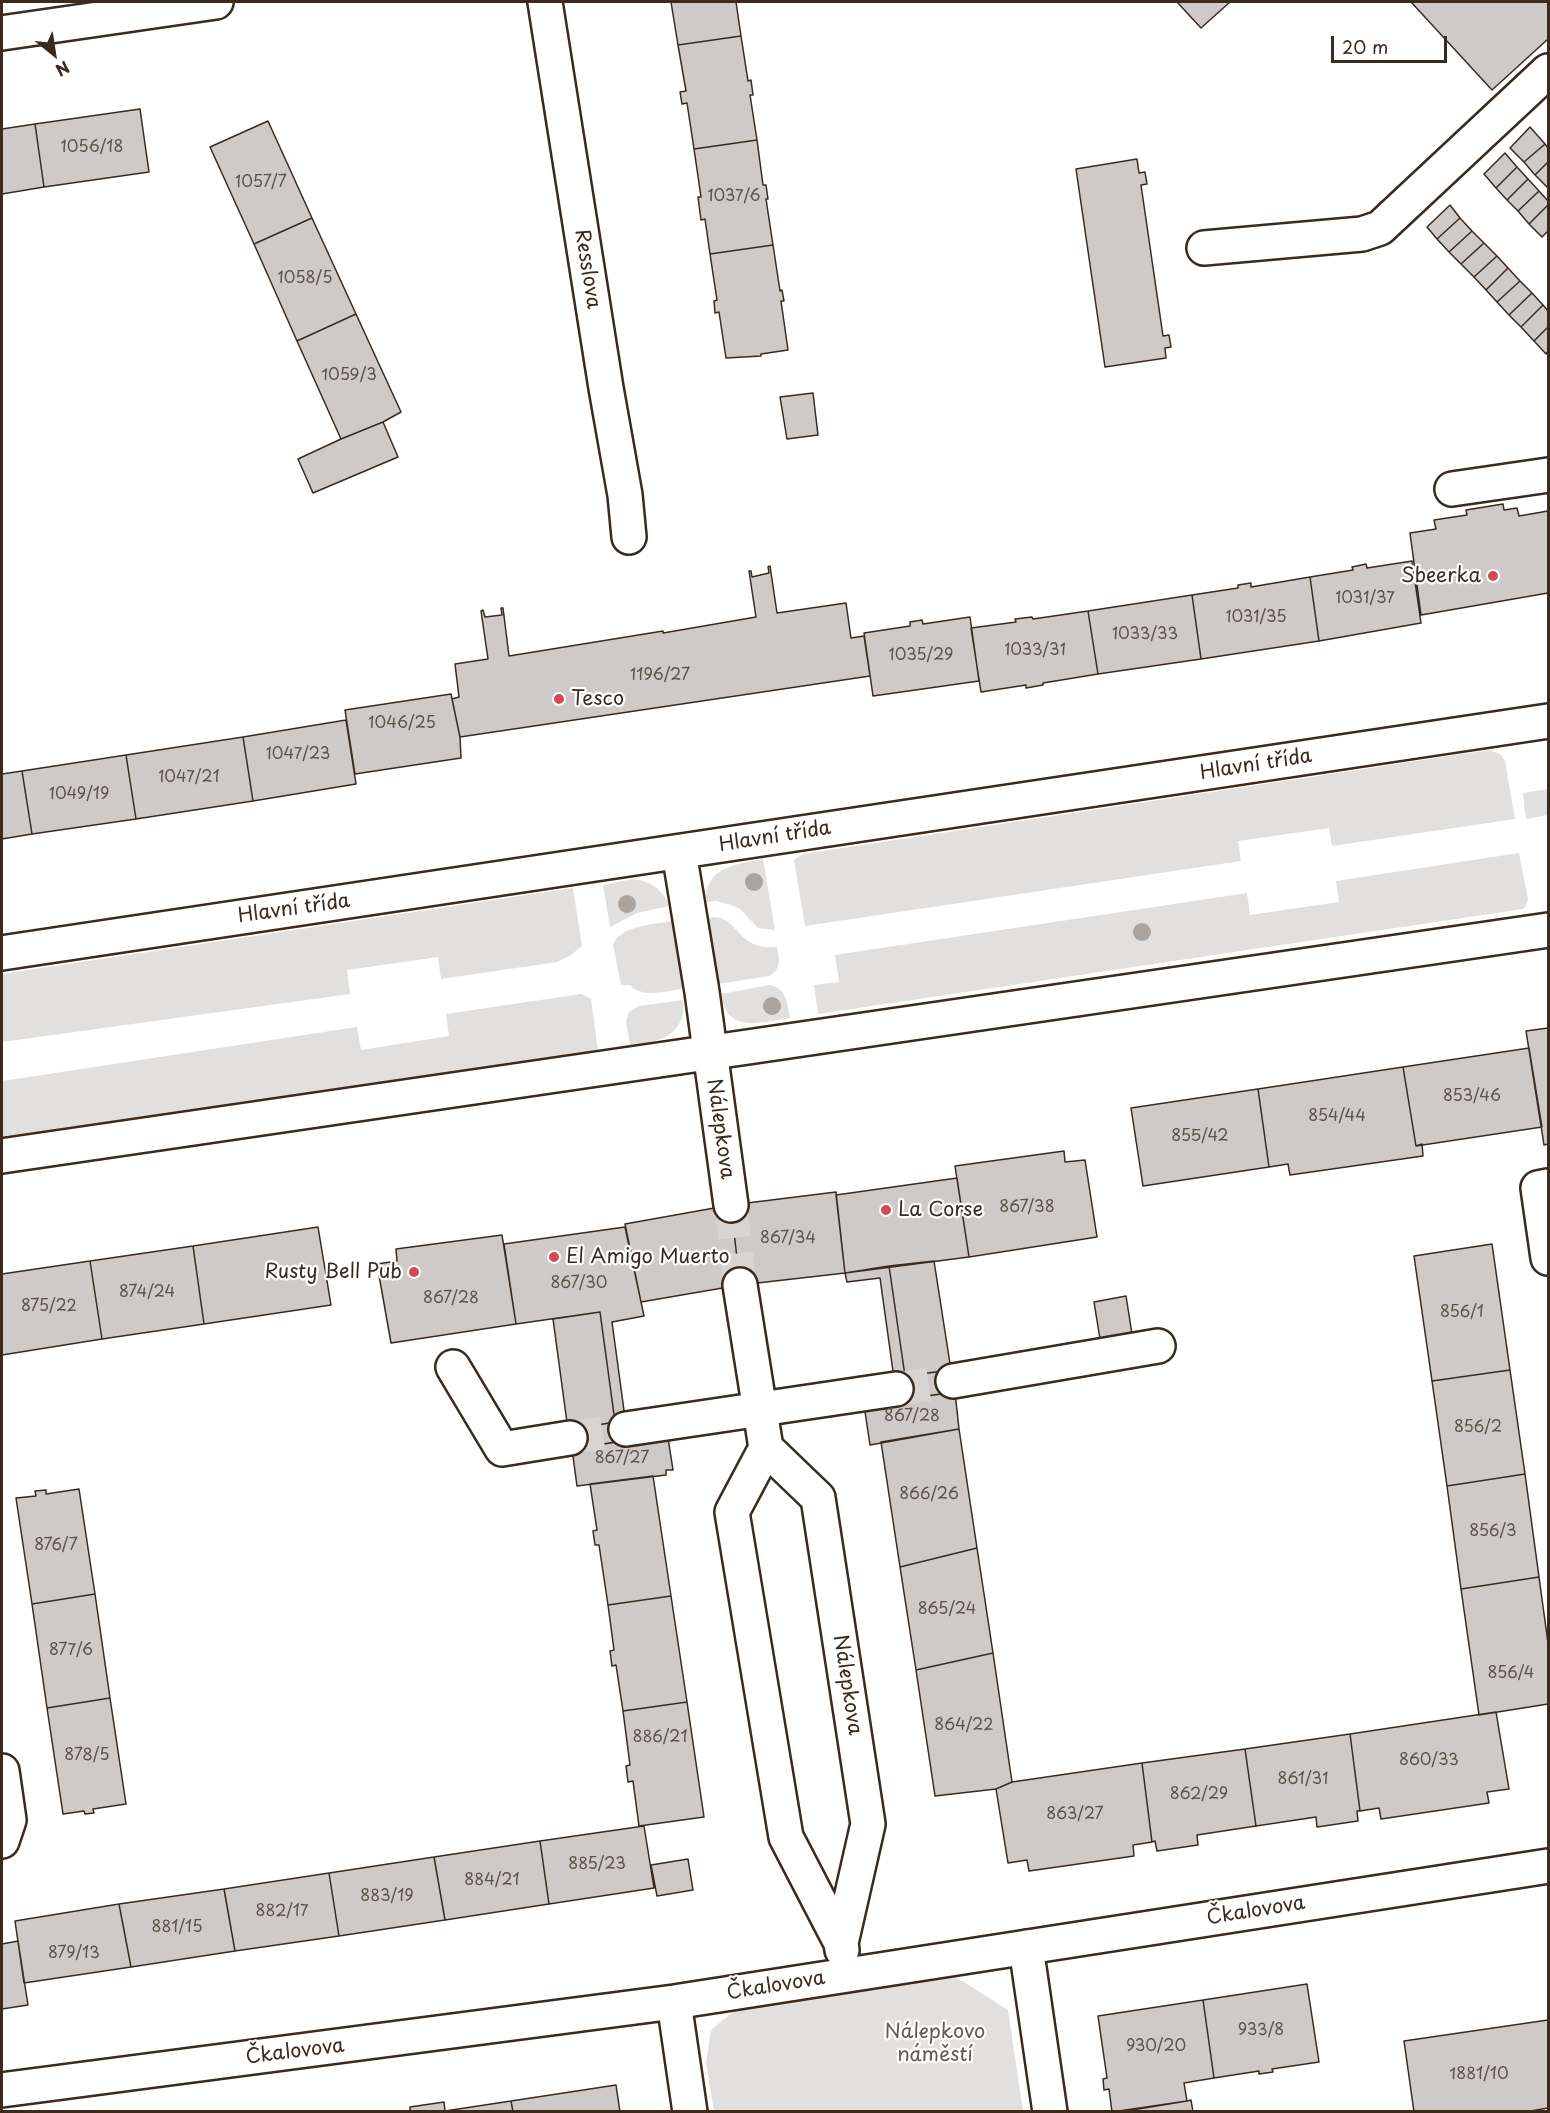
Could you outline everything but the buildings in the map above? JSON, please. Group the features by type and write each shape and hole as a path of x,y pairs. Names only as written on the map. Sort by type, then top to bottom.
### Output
{"street":[{"path":"2,33 216,2"},
{"name":"Resslova","path":"545,2 625,495 629,537"},
{"path":"1204,248 1362,234 1380,228 1548,71"},
{"path":"1452,489 1548,475"},
{"name":"Hlavní třída","path":"2,952 1548,721"},
{"name":"Nálepkova","path":"679,852 731,1205"},
{"path":"2,1156 1548,930"},
{"path":"1548,1186 1538,1188 1548,1258"},
{"path":"740,1285 766,1448"},
{"path":"953,1381 1158,1346"},
{"path":"453,1366 502,1449 570,1438"},
{"path":"626,1429 896,1389"},
{"name":"Nálepkova","path":"841,1943 868,1824 818,1498 766,1448 732,1512 786,1837 841,1943 846,1975"},
{"path":"2,1771 9,1820 2,1841"},
{"name":"Čkalovova","path":"2,2090 674,2002 1548,1866"},
{"path":"1026,1947 1050,2112"},
{"path":"674,2002 690,2112"}],"green space":[{"path":"1489,750 1500,754 1505,761 1515,819 1332,846 1329,828 1238,841 1241,861 805,926 794,860 803,854"},
{"path":"1548,789 1548,815 1526,819 1523,793"},
{"path":"1519,853 1528,899 1523,909 818,1014 814,985 839,982 835,955 1247,893 1250,915 1339,902 1336,881"},
{"path":"763,859 775,930 758,928 740,909 731,905 716,901 706,902 710,881 716,874 733,866"},
{"path":"633,879 655,887 669,906 637,913 610,927 603,885"},
{"path":"573,888 582,946 557,962 441,979 438,957 347,970 350,994 2,1042 2,974"},
{"path":"715,917 729,923 754,944 777,947 779,964 776,971 769,976 718,984 709,918"},
{"path":"673,921 683,989 648,993 641,992 630,985 621,985 613,945 616,939 638,927"},
{"path":"769,985 775,986 783,993 790,1018 747,1023 730,1016 724,1007 721,994"},
{"path":"581,994 591,999 598,1050 2,1139 2,1081 357,1027 361,1050 449,1036 446,1014"},
{"path":"683,1000 683,1012 676,1029 661,1039 630,1046 626,1021 629,1012 639,1006"},
{"name":"Nálepkovo náměstí","path":"951,1974 1008,2010 1023,2111 714,2111 706,2063 711,2030 739,2007"}],"tunnel":[{"path":"731,1205 740,1285"},
{"path":"896,1389 953,1381"},
{"path":"570,1438 626,1429"}],"place":[{"name":"Sbeerka","path":"1493,576"},
{"name":"Tesco","path":"559,699"},
{"name":"La Corse","path":"886,1210"},
{"name":"El Amigo Muerto","path":"554,1257"},
{"name":"Rusty Bell Pub","path":"414,1272"}]}
